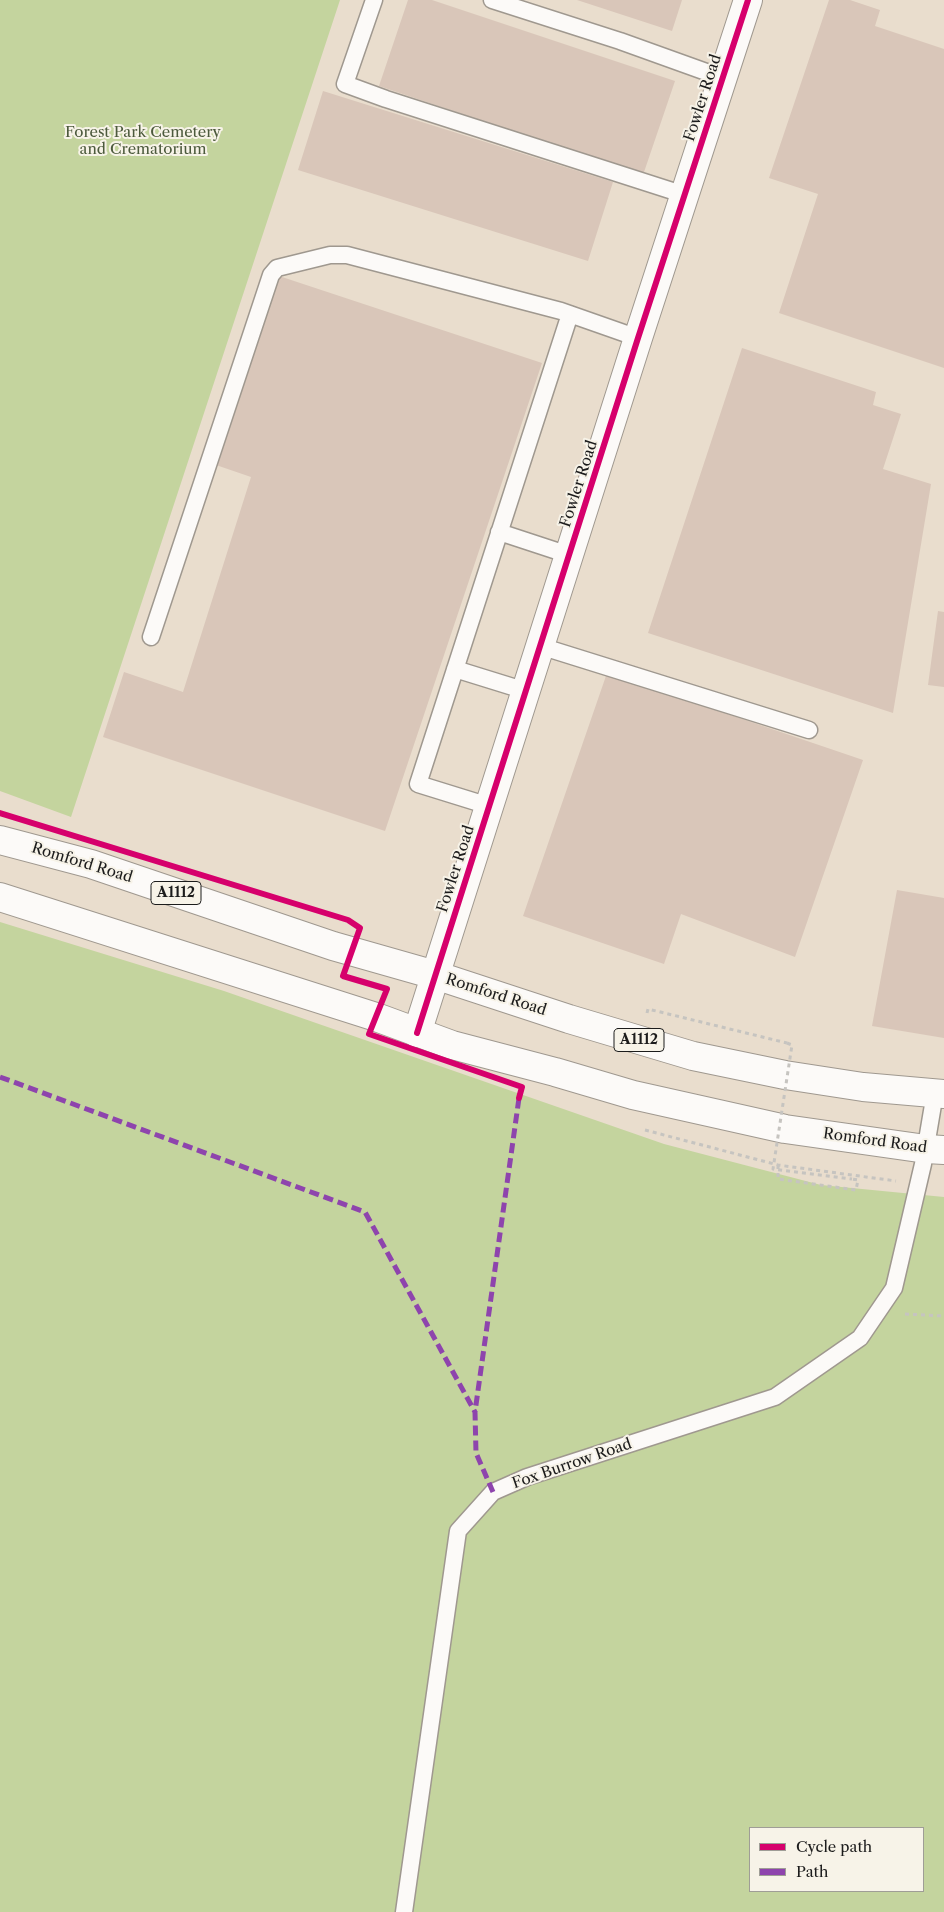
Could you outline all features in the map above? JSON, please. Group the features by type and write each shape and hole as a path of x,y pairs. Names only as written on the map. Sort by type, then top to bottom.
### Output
{"main road":[{"name":"Fowler Road","path":"417,1033 638,338 748,0"},
{"name":"Romford Road","path":"0,840 91,864 333,946 435,975 569,1019 693,1056 785,1075 863,1087 939,1094"},
{"name":"Romford Road","path":"0,897 366,1014 452,1045 633,1094 703,1112 786,1129 935,1149"}],"lane":[{"path":"374,0 345,84 386,99 685,195"},
{"path":"492,0 620,41 723,78"},
{"path":"151,637 271,275 277,268 330,255 347,255 570,314 638,338"},
{"path":"489,806 418,784 570,314"},
{"path":"499,532 569,555"},
{"path":"540,646 809,730"},
{"path":"455,670 526,691"},
{"name":"Fox Burrow Road","path":"404,1912 458,1532 493,1492 527,1476 775,1397 860,1338 894,1288 918,1184 935,1149 939,1094"}],"path":[{"path":"648,1009 792,1044 773,1169 858,1180 856,1190 778,1178 778,1165 918,1184"},
{"path":"877,1314 944,1316"}],"green space":[{"name":"Forest Park Cemetery and Crematorium","path":"0,0 340,0 71,817 0,791"},
{"path":"0,922 224,991 664,1144 821,1185 944,1197 944,1912 0,1912"}],"building":[{"path":"408,0 432,0 675,81 643,175 379,86"},
{"path":"577,0 682,0 672,31"},
{"path":"829,0 850,0 880,10 875,26 944,49 944,368 779,313 818,194 769,178"},
{"path":"323,91 613,182 588,261 298,170"},
{"path":"279,276 542,363 385,831 103,737 124,672 183,692 251,477 216,465"},
{"path":"742,348 876,392 873,405 901,414 883,469 931,484 893,713 648,633"},
{"path":"938,611 944,612 944,687 928,685"},
{"path":"607,673 863,760 795,957 681,914 664,964 523,916"},
{"path":"897,890 944,898 944,1038 872,1026"}],"marked path":[{"path":"0,1077 365,1212 475,1412"},
{"path":"493,1492 476,1453 475,1412 519,1098"}],"cycle path":[{"path":"417,1033 638,338 748,0"},
{"path":"0,813 348,920 360,928 343,976 387,989 369,1034 522,1087 519,1098"}]}
